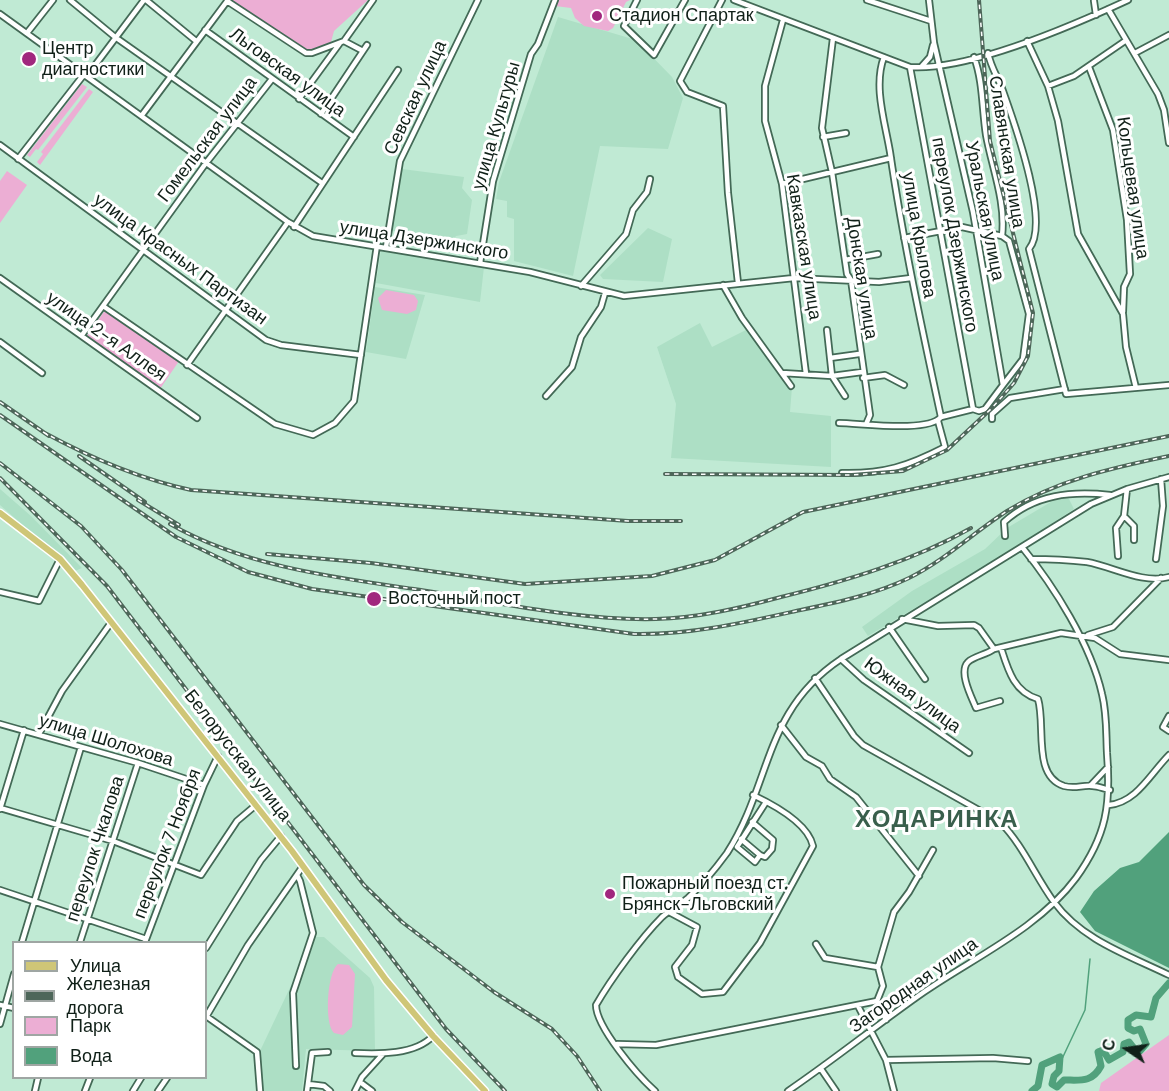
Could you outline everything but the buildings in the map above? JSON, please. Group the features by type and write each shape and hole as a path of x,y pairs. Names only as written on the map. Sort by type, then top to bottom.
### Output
{"main road":[{"name":"Белорусская улица","path":"0,513 60,559 281,836 386,980 433,1036 485,1091"}],"street":[{"path":"27,33 53,0"},
{"path":"70,0 115,37 322,183"},
{"path":"18,159 145,0 196,41"},
{"path":"142,115 227,0 306,53 312,53 342,41 363,51"},
{"path":"300,99 373,0"},
{"name":"Севская улица","path":"386,247 400,161 478,0"},
{"name":"улица Культуры","path":"480,263 497,166 531,54 538,44 555,0"},
{"path":"637,0 624,26 654,55 685,0"},
{"path":"722,0 680,81 687,92 723,106 728,193 738,283"},
{"path":"734,0 910,67 939,65 988,53 1096,15 1128,0"},
{"path":"867,0 931,21"},
{"name":"Уральская улица","path":"929,0 934,43 974,228 1003,385"},
{"path":"1094,2 1096,15"},
{"path":"1108,9 1166,110 1169,143"},
{"name":"улица Дзержинского","path":"0,14 294,227 313,237 377,245 530,272 624,296 794,278 896,282 911,278"},
{"name":"Кавказская улица","path":"783,20 770,61 764,106 765,121 782,184 806,374"},
{"name":"Льговская улица","path":"205,30 354,137"},
{"path":"1135,53 1169,35"},
{"name":"Донская улица","path":"833,38 823,117 824,137 832,172 847,274 851,280 870,415 867,422"},
{"name":"Кольцевая улица","path":"1027,40 1048,86 1063,142 1078,234 1123,314"},
{"path":"1048,86 1089,68 1125,40"},
{"path":"920,67 930,57 934,43"},
{"path":"321,114 367,45"},
{"name":"Славянская улица","path":"988,53 991,69 1006,100 1034,200 1036,227 1034,243 1029,249 1065,389 1069,395 1136,388"},
{"name":"улица Крылова","path":"842,473 881,472 916,462 945,447 911,278 891,158 879,75 884,57"},
{"name":"Славянская улица","path":"974,57 979,69 986,135 1002,207 1002,236 1010,241 1029,314 1023,359 1003,385"},
{"name":"переулок Дзержинского","path":"910,67 938,231 973,409"},
{"name":"Кольцевая улица","path":"1089,68 1112,124 1127,220 1130,274 1124,287 1123,314 1126,347 1136,388"},
{"name":"Севская улица","path":"294,227 398,70"},
{"name":"Гомельская улица","path":"82,335 206,163 272,79"},
{"path":"824,137 846,133"},
{"name":"улица Красных Партизан","path":"0,146 272,343 361,355"},
{"path":"782,184 891,158"},
{"path":"581,286 626,234 633,210 647,192 650,179"},
{"path":"187,364 288,222"},
{"path":"904,238 938,231 974,228 1002,236"},
{"name":"улица 2-я Аллея","path":"103,306 275,424 305,435 320,433 335,423 354,401 377,245"},
{"path":"845,260 878,254"},
{"name":"улица 2-я Аллея","path":"0,278 197,418"},
{"path":"723,285 742,318 791,386"},
{"path":"546,396 575,362 581,337 601,307 605,293"},
{"path":"827,330 832,376 845,396"},
{"path":"0,342 42,373"},
{"path":"830,358 860,354"},
{"path":"782,373 832,376 885,375 904,385"},
{"path":"839,423 867,422 913,426 973,409 979,411 991,405 1003,385"},
{"path":"1136,388 1169,385"},
{"path":"992,419 992,414 1010,398 1065,389"},
{"path":"655,1091 638,1075 600,1021 596,1005 653,927 689,897 724,856 753,795 781,725 792,705 816,678 841,659 1061,522 1127,489 1169,477"},
{"path":"1156,559 1163,506 1161,479"},
{"path":"1118,556 1116,528 1124,516 1127,489"},
{"path":"1005,536 1003,528 1006,520 1042,498 1070,493 1113,495"},
{"path":"1124,516 1134,526 1134,540"},
{"name":"Загородная улица","path":"788,1091 886,1020 1010,936 1054,902 1076,878 1099,837 1109,805 1110,790 1102,694 1078,635 1053,589 1022,547"},
{"path":"0,592 39,602 60,559"},
{"path":"1031,559 1087,562 1132,575 1169,577"},
{"path":"1085,636 1113,627 1161,578"},
{"path":"902,619 938,626 974,625 979,628 993,649"},
{"path":"39,734 62,691 110,624"},
{"path":"889,627 926,679"},
{"path":"1000,701 976,708 965,676 964,668 968,662 993,649 1052,634 1095,638 1120,654 1169,660"},
{"path":"1001,648 1006,667 1019,690 1038,699 1043,727 1041,748 1045,769 1055,782 1064,786 1075,788 1091,785 1110,790"},
{"name":"Южная улица","path":"841,659 864,680 969,753"},
{"path":"816,678 863,745 1000,822 1012,835 1054,902 1081,931 1169,975"},
{"path":"1169,716 1163,727 1169,730"},
{"name":"улица Шолохова","path":"0,724 138,763 204,786"},
{"path":"781,725 806,757 822,766 830,779 856,797 919,876"},
{"path":"24,730 0,808 113,841 202,875 237,821 256,805"},
{"path":"22,941 81,747"},
{"path":"1109,805 1119,804 1136,793 1169,755"},
{"name":"переулок 7 Ноября","path":"146,941 204,786 218,756"},
{"name":"переулок Чкалова","path":"80,941 138,763"},
{"path":"1091,785 1108,767"},
{"path":"669,912 697,927 692,945 675,967 678,976 702,994 723,992 760,943 813,846 805,833 781,809 753,795"},
{"path":"760,855 755,862 737,847 766,802"},
{"path":"741,839 765,857 772,849 773,840 752,822"},
{"path":"207,946 261,860 281,836"},
{"path":"886,1020 877,1001 883,986 878,968 894,912 919,876 933,850"},
{"path":"207,1014 248,945 303,866"},
{"path":"296,1066 293,993 313,933 297,875"},
{"path":"0,890 146,941"},
{"path":"816,944 825,958 878,968"},
{"path":"0,1024 2,1005 12,979"},
{"name":"Загородная улица","path":"617,1044 656,1046 877,1001"},
{"path":"858,1006 868,1020 871,1032 886,1060 894,1091"},
{"path":"207,1017 257,1052 260,1091"},
{"path":"355,1053 383,1054 426,1042 433,1036"},
{"path":"307,1091 312,1053 328,1052"},
{"path":"355,1091 383,1054"},
{"path":"886,1060 1028,1061"},
{"path":"821,1069 836,1091"},
{"path":"360,1082 372,1091"},
{"path":"308,1084 324,1086 330,1091"}],"shaded area":[{"path":"558,17 636,40 672,77 683,98 668,149 600,146 573,276 514,261 514,219 507,217 507,201 496,199 499,182"},
{"path":"402,169 464,177 462,188 472,200 467,234 456,236 447,249 399,240 400,232 390,230 398,176 401,176"},
{"path":"648,228 672,239 663,282 603,279 600,275"},
{"path":"381,250 484,267 480,302 376,283"},
{"path":"375,287 425,295 406,359 366,352"},
{"path":"700,323 712,347 746,330 792,387 790,412 831,416 831,467 671,458 676,404 657,347"},
{"path":"0,489 31,516 82,568 75,571 0,505"},
{"path":"1066,493 1074,509 1015,548 868,636 862,627 912,591 985,549 1007,528"},
{"path":"314,937 324,937 370,978 374,987 375,1051 306,1049 302,1091 262,1091 260,1051"}],"green space":[{"path":"229,0 367,1 334,31 331,42 307,51"},
{"name":"Стадион Спартак","path":"558,0 630,0 626,2 613,28 608,31 584,26 575,18 571,8 555,6"},
{"path":"82,84 87,87 38,150 36,149 30,157 27,155"},
{"path":"89,89 93,92 40,165 37,162 43,154 41,152"},
{"path":"7,171 27,185 0,223 0,181"},
{"path":"386,290 414,295 418,301 416,310 407,314 382,310 378,298"},
{"path":"106,309 179,361 160,389 86,337"},
{"path":"338,964 349,965 355,974 352,1027 343,1035 334,1033 331,1028 328,1009 331,977"},
{"path":"1169,1035 1169,1091 1099,1091 1101,1083"}],"water":[{"path":"1169,832 1169,968 1095,931 1080,912 1094,891 1120,868 1139,862"}],"waterway":[{"path":"1061,1061 1085,1010 1090,959"},
{"path":"1032,1091 1038,1086 1042,1065 1060,1057 1059,1071 1054,1076 1052,1084 1057,1087 1064,1080 1080,1080 1094,1075 1101,1066 1098,1052 1103,1050 1109,1060 1123,1052 1124,1044 1129,1042 1136,1051 1140,1051 1146,1044 1140,1029 1134,1031 1128,1028 1128,1020 1136,1015 1151,1017 1156,998 1169,983"}],"railway":[{"path":"665,474 852,475 903,471 947,450 992,408 1014,383 1028,356 1033,313 990,141 979,0"},
{"path":"0,402 49,436"},
{"path":"0,415 176,537 248,572 312,589 634,634 675,633 736,624 868,594 922,571 1007,511 1045,491 1085,476 1169,456"},
{"path":"43,432 115,466 153,480 191,490 628,521 681,521"},
{"path":"267,554 371,563 525,584 652,576 715,560 803,512 1169,436"},
{"path":"79,456 145,502"},
{"path":"0,463 81,526 122,570 364,885 402,922 494,992 552,1029 577,1056 600,1091"},
{"path":"0,478 107,586 446,1029 505,1091"},
{"path":"138,500 179,525"},
{"path":"170,524 228,550 289,568 565,614 626,619 687,617 719,612 830,584 903,560 971,528"}],"place":[{"name":"Стадион Спартак","path":"597,16"},
{"name":"Центр диагностики","path":"29,59"},
{"name":"Восточный пост","path":"374,599"},
{"name":"Пожарный поезд ст. Брянск-Льговский","path":"610,894"}],"district":[{"name":"ХОДАРИНКА","path":"937,821"}]}
